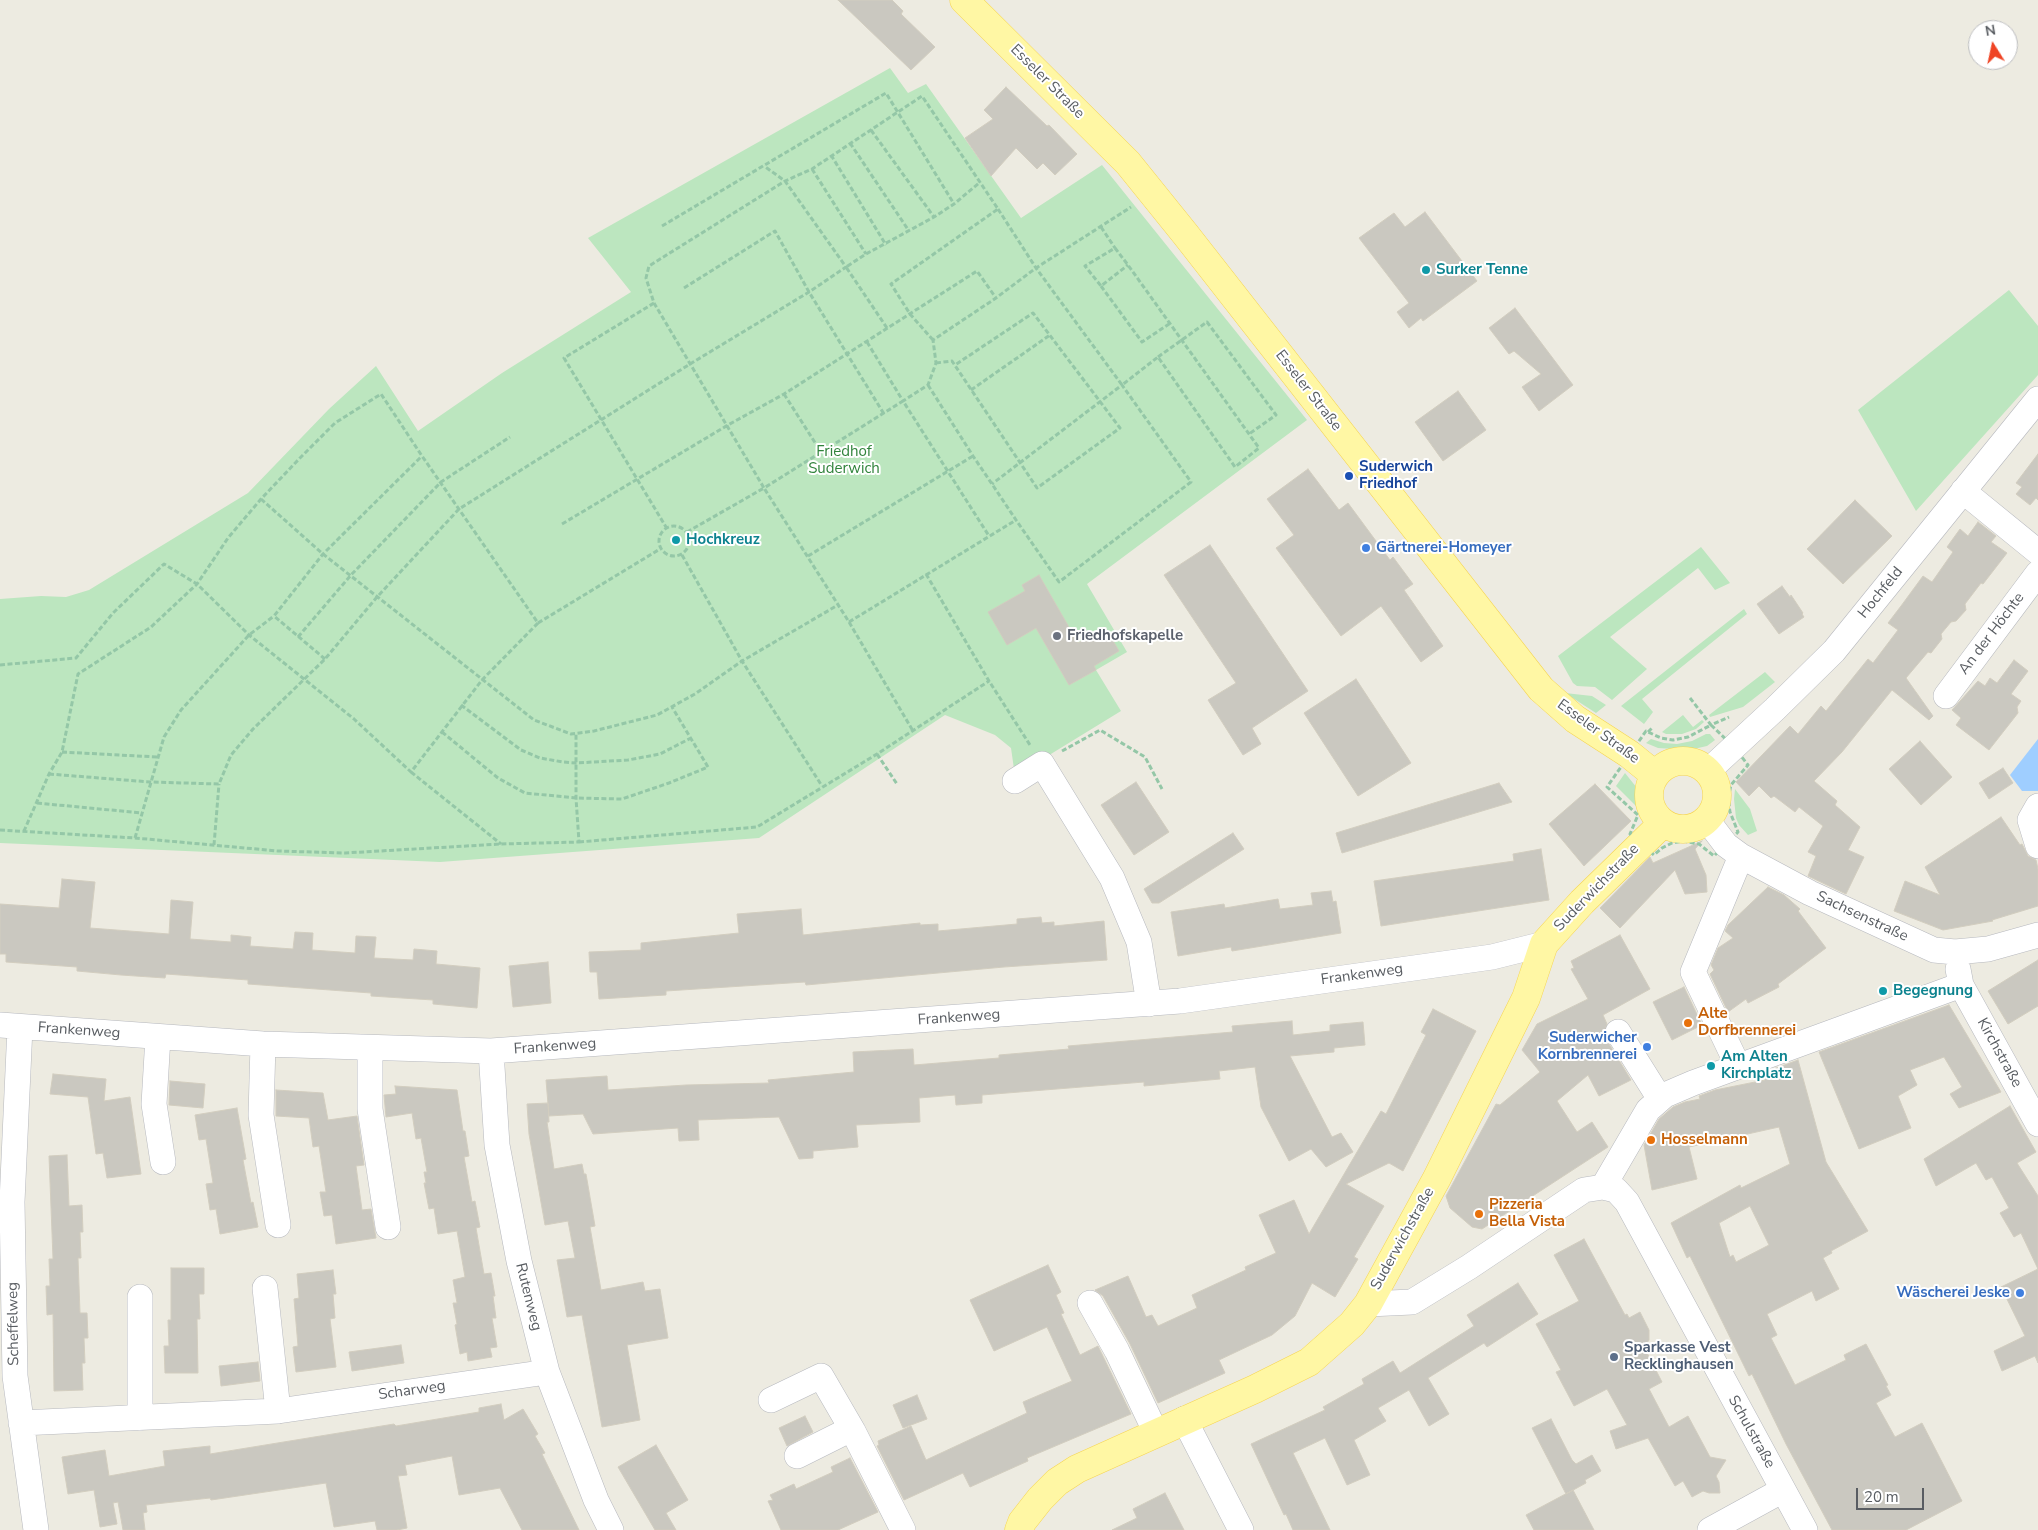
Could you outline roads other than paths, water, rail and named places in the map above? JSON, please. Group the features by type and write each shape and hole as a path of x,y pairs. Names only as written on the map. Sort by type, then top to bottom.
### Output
{"main road":[{"name":"Esseler Straße","path":"964,0 1128,164 1152,192 1541,689 1575,719 1630,754 1655,774"},
{"path":"1681,760 1691,761 1708,771 1717,786 1718,796 1712,813 1707,820 1699,825 1681,829 1671,827 1654,813 1649,800 1650,787 1655,774 1671,763 1681,760"},
{"name":"Suderwichstraße","path":"1019,1530 1022,1522 1040,1499 1057,1482 1077,1469 1309,1362 1352,1324 1368,1304 1437,1178 1526,998 1544,944 1663,822"}],"street":[{"name":"Hochfeld","path":"1708,771 1834,651 2038,399"},
{"path":"1963,492 2038,552"},
{"name":"An der Höchte","path":"1946,696 2038,573"},
{"path":"1016,780 1042,764 1112,878 1139,942 1150,1004"},
{"path":"2038,806 2030,820 2038,846"},
{"name":"Sachsenstraße","path":"1707,820 1726,845 1741,856 1810,894 1934,950 1955,952 1988,949 2038,936"},
{"path":"1738,1066 1693,972 1731,876 1741,856"},
{"name":"Frankenweg","path":"10,1026 263,1044 370,1049 492,1051 1180,1001 1492,957 1544,944"},
{"name":"Kirchstraße","path":"1955,952 1961,985 2038,1124"},
{"path":"1368,1304 1412,1302 1469,1267 1584,1190 1603,1186 1648,1110 1665,1095 1738,1066 1961,985"},
{"name":"Scheffelweg","path":"10,1026 15,1376 36,1530"},
{"path":"1618,1032 1660,1099"},
{"path":"158,1037 154,1104 163,1162"},
{"path":"263,1044 261,1115 278,1225"},
{"path":"370,1049 370,1109 388,1228"},
{"name":"Rutenweg","path":"492,1051 496,1144 519,1262 547,1372 596,1500 612,1530"},
{"name":"Schulstraße","path":"1603,1186 1616,1190 1627,1202 1805,1530"},
{"path":"265,1288 278,1411"},
{"path":"140,1297 140,1418"},
{"path":"1090,1303 1117,1351 1156,1433"},
{"name":"Scharweg","path":"21,1423 278,1411 547,1372"},
{"path":"771,1400 821,1376 851,1429 902,1530"},
{"path":"1184,1419 1241,1530"},
{"path":"797,1456 851,1429"},
{"path":"1710,1530 1783,1490"}],"water":[{"path":"2038,739 2038,791 2022,791 2010,775"}],"place":[{"name":"Surker Tenne","path":"1426,270"},
{"name":"Suderwich Friedhof","path":"1349,476"},
{"name":"Hochkreuz","path":"676,540"},
{"name":"Gärtnerei-Homeyer","path":"1366,548"},
{"name":"Friedhofskapelle","path":"1057,636"},
{"name":"Begegnung","path":"1883,991"},
{"name":"Alte Dorfbrennerei","path":"1688,1023"},
{"name":"Suderwicher Kornbrennerei","path":"1647,1047"},
{"name":"Am Alten Kirchplatz","path":"1711,1066"},
{"name":"Hosselmann","path":"1651,1140"},
{"name":"Pizzeria Bella Vista","path":"1479,1214"},
{"name":"Wäscherei Jeske","path":"2020,1293"},
{"name":"Sparkasse Vest Recklinghausen","path":"1614,1357"}],"park label":[{"name":"Friedhof Suderwich","path":"844,460"}]}
